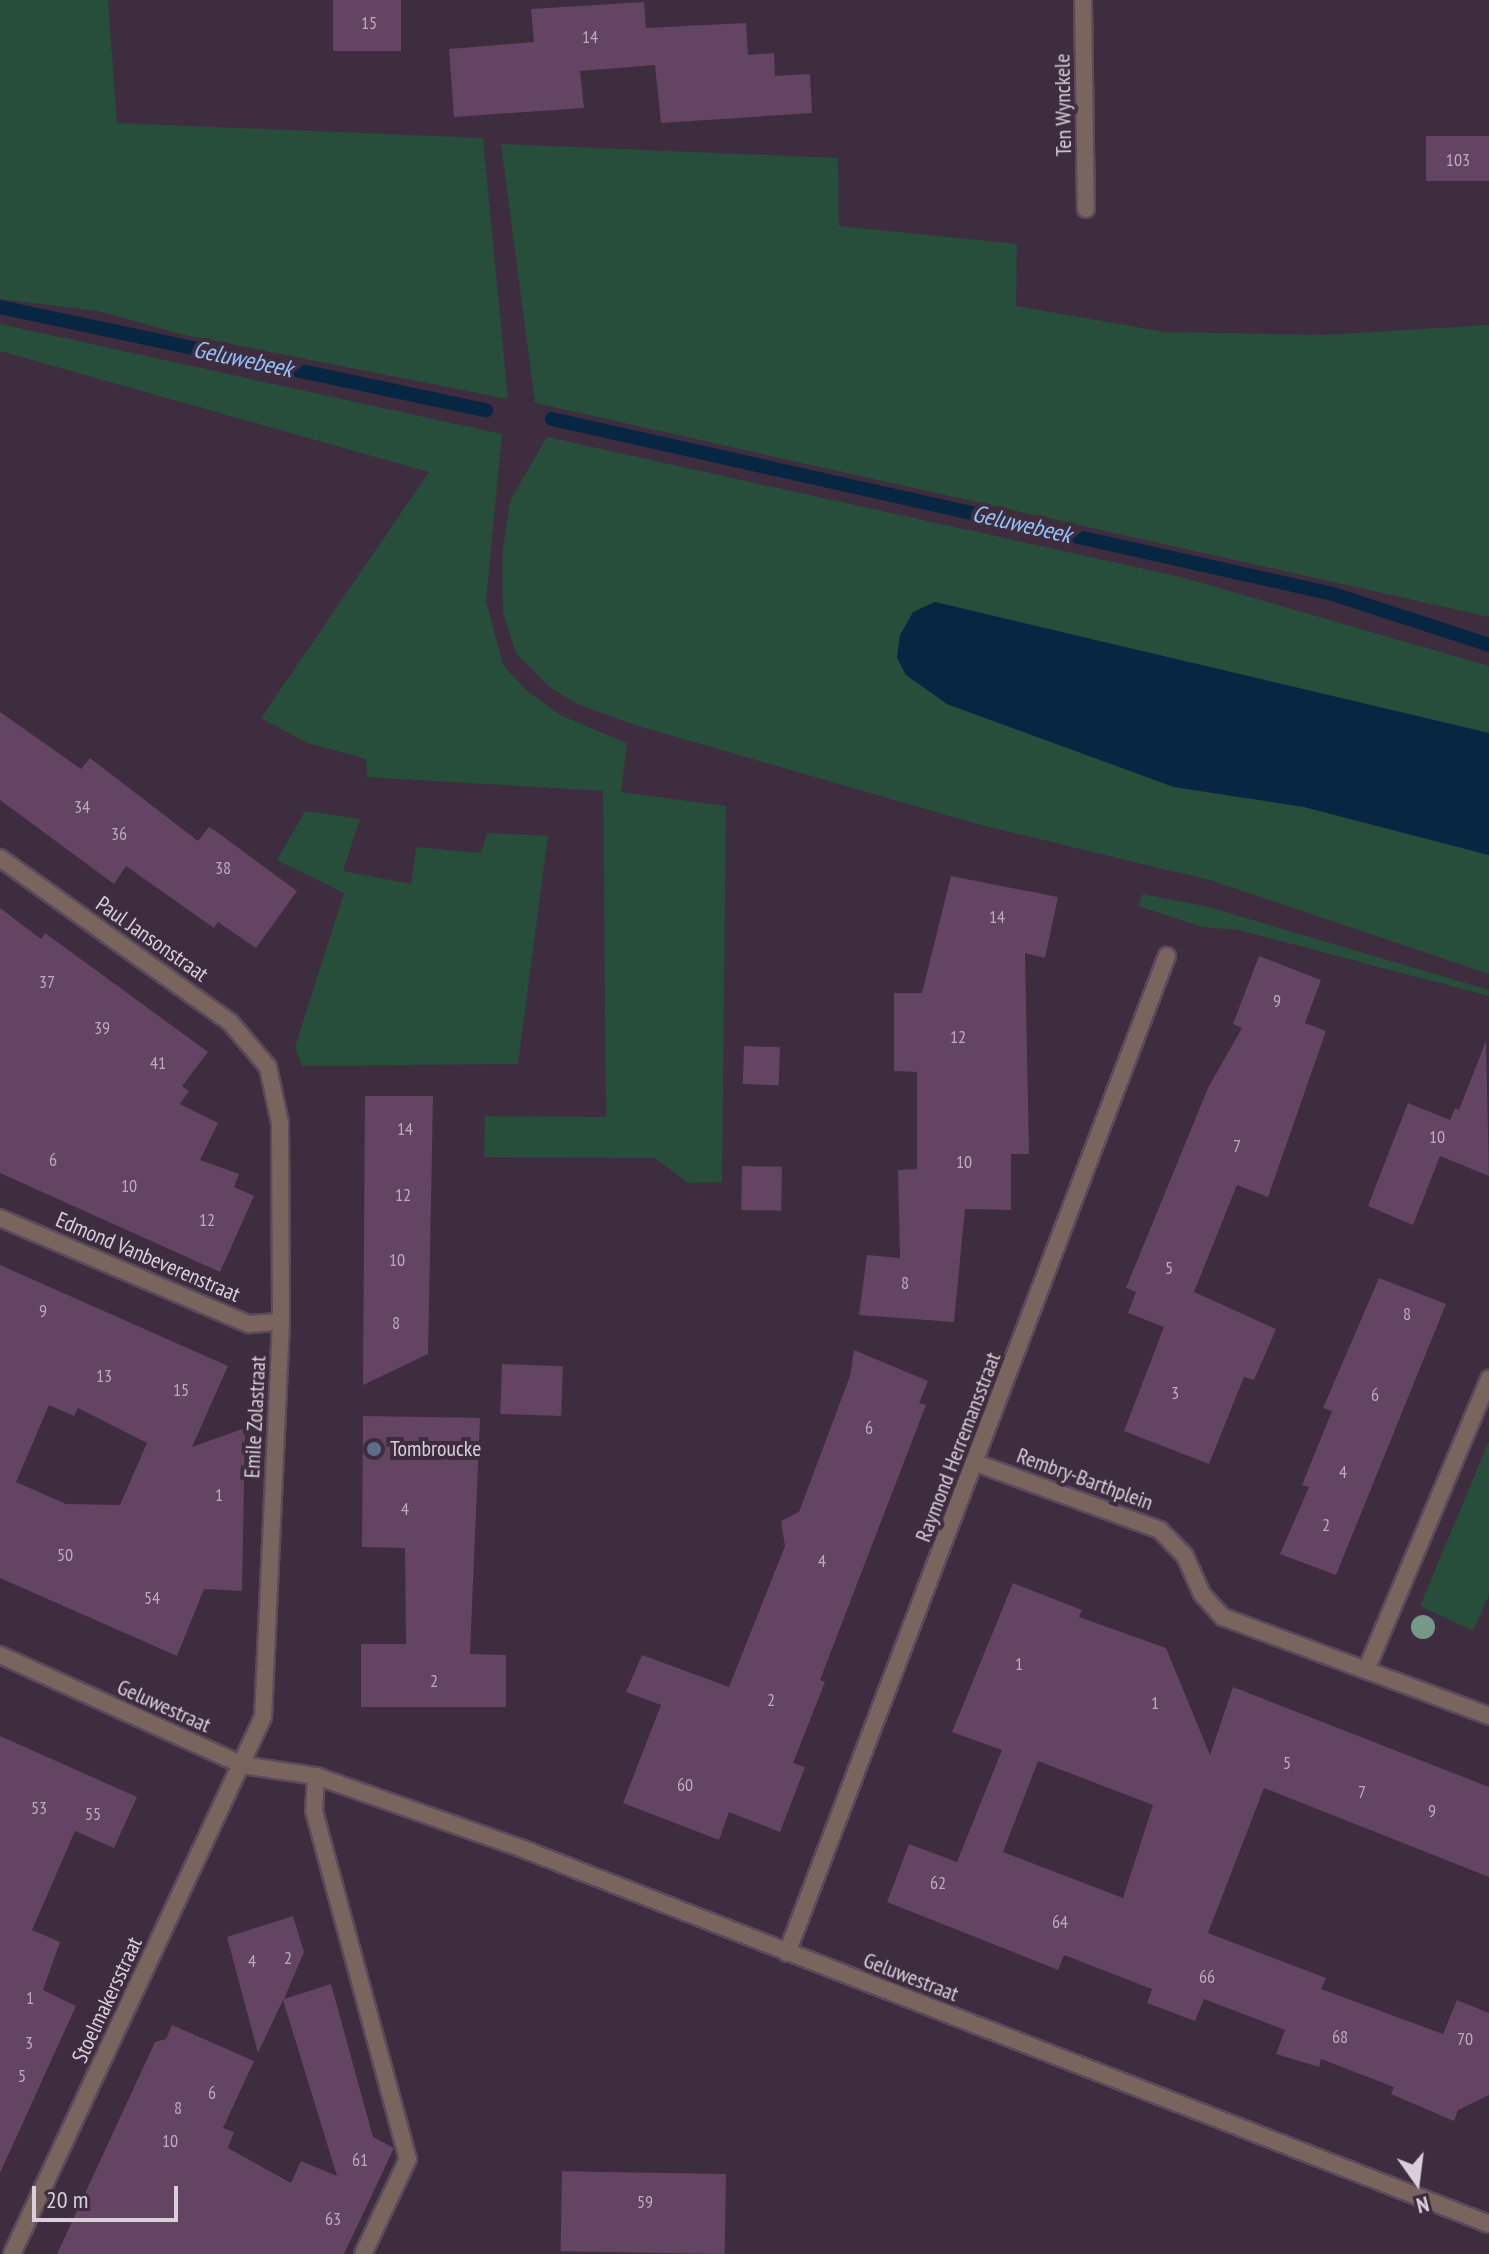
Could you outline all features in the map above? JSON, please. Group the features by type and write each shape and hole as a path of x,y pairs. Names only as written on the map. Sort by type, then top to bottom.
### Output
{"street":[{"name":"Ten Wynckele","path":"1083,0 1086,209"},
{"name":"Paul Jansonstraat","path":"0,858 230,1022 268,1067"},
{"name":"Raymond Herremansstraat","path":"787,1953 1167,956"},
{"name":"Emile Zolastraat","path":"242,1765 263,1717 281,1322 280,1123 268,1067"},
{"name":"Edmond Vanbeverenstraat","path":"0,1218 249,1324 281,1322"},
{"path":"1367,1668 1489,1379"},
{"name":"Rembry-Barthplein","path":"976,1463 1160,1530 1185,1556 1202,1594 1223,1617 1367,1668 1489,1716"},
{"name":"Geluwestraat","path":"0,1655 242,1765 316,1776 523,1849 1489,2224"},
{"name":"Stoelmakersstraat","path":"12,2254 242,1765"},
{"path":"316,1776 314,1811 408,2159 363,2254"}],"green space":[{"path":"0,0 108,0 117,123 483,138 508,399 180,334 99,311 0,299"},
{"path":"501,144 838,158 839,226 1017,244 1016,306 1165,332 1323,335 1489,325 1489,617 535,403"},
{"path":"0,324 502,434 486,601 503,665 527,691 560,715 627,743 621,792 726,806 722,1182 688,1183 655,1158 484,1157 485,1116 606,1117 603,791 367,777 366,759 308,743 261,718 429,472 0,351"},
{"path":"547,437 1181,577 1489,666 1489,733 935,602 947,704 1174,787 1304,807 1489,855 1489,974 1213,881 981,825 638,726 577,704 547,685 516,653 503,613 502,555 510,501"},
{"path":"305,811 360,819 343,871 411,884 416,847 481,853 487,833 548,836 518,1064 302,1066 295,1047 344,893 277,860"},
{"path":"1143,894 1205,906 1489,990 1489,996 1239,930 1202,927 1138,906"},
{"path":"1489,1441 1489,1595 1473,1631 1420,1606"}],"water":[{"path":"935,602 1489,733 1489,855 1304,807 1174,787 947,704 906,675 897,658 900,635 913,612"}],"building":[{"path":"333,0 401,0 401,51 333,51"},
{"path":"644,2 646,28 746,23 748,55 774,53 775,76 810,74 812,113 661,123 655,65 580,71 584,108 454,117 449,49 534,42 531,9"},
{"path":"1426,136 1489,136 1489,181 1426,181"},
{"path":"0,712 81,769 90,758 198,841 209,827 214,830 297,891 256,948 218,922 214,928 126,866 114,884 0,800"},
{"path":"951,876 1058,897 1045,958 1025,953 1029,1154 1011,1154 1011,1210 965,1209 954,1322 859,1315 867,1255 900,1258 898,1170 917,1169 917,1072 894,1071 894,993 922,993"},
{"path":"0,908 41,939 45,933 208,1052 182,1086 189,1091 180,1104 218,1123 200,1160 239,1174 234,1187 254,1196 220,1272 0,1173"},
{"path":"1259,956 1321,980 1305,1023 1326,1031 1268,1197 1237,1185 1194,1292 1276,1329 1254,1380 1244,1377 1209,1464 1124,1431 1164,1327 1128,1313 1136,1292 1126,1288 1208,1088 1242,1028 1233,1024"},
{"path":"1486,1041 1489,1176 1440,1156 1413,1225 1368,1206 1408,1103 1450,1120 1455,1108 1459,1110"},
{"path":"744,1046 780,1047 779,1085 743,1084"},
{"path":"365,1096 433,1096 428,1354 363,1385"},
{"path":"742,1166 782,1167 781,1211 741,1210"},
{"path":"0,1265 228,1366 192,1447 245,1428 242,1591 204,1589 177,1656 0,1578","holes":["49,1405 74,1416 78,1408 147,1443 120,1505 66,1504 16,1482"]},
{"path":"1379,1278 1446,1304 1336,1575 1280,1554 1309,1487 1302,1485 1332,1411 1323,1408"},
{"path":"854,1350 928,1381 919,1403 926,1405 820,1680 825,1682 793,1763 805,1767 780,1832 729,1812 719,1840 623,1803 661,1705 626,1692 642,1655 729,1687 785,1546 781,1521 799,1512 850,1376"},
{"path":"502,1364 563,1366 561,1416 500,1414"},
{"path":"363,1416 480,1418 470,1654 506,1655 506,1707 361,1707 361,1644 406,1644 405,1548 362,1547"},
{"path":"1013,1583 1082,1610 1079,1617 1166,1648 1210,1755 1233,1687 1489,1787 1489,1877 1264,1788 1208,1933 1326,1978 1321,1989 1443,2034 1457,2000 1489,2013 1489,2095 1458,2110 1454,2121 1391,2094 1394,2087 1321,2059 1319,2067 1276,2054 1285,2030 1204,1999 1195,2021 1147,2003 1152,1989 1064,1955 1058,1970 887,1902 909,1844 957,1862 1002,1750 952,1732","holes":["1038,1761 1153,1805 1123,1898 1003,1852"]},
{"path":"0,1736 137,1797 114,1848 75,1831 32,1930 60,1942 43,1990 76,2006 0,2173"},
{"path":"293,1916 304,1952 284,1999 331,1984 373,2137 394,2148 344,2254 57,2254 155,2042 166,2039 172,2025 254,2061 223,2128 234,2132 228,2148 291,2183 301,2161 337,2176 283,2000 258,2053 227,1937"},
{"path":"562,2171 726,2174 725,2254 561,2251"}],"waterway":[{"name":"Geluwebeek","path":"0,307 486,410"},
{"name":"Geluwebeek","path":"552,419 1333,594 1489,645"}],"place":[{"name":"Tombroucke","path":"374,1449"}]}
